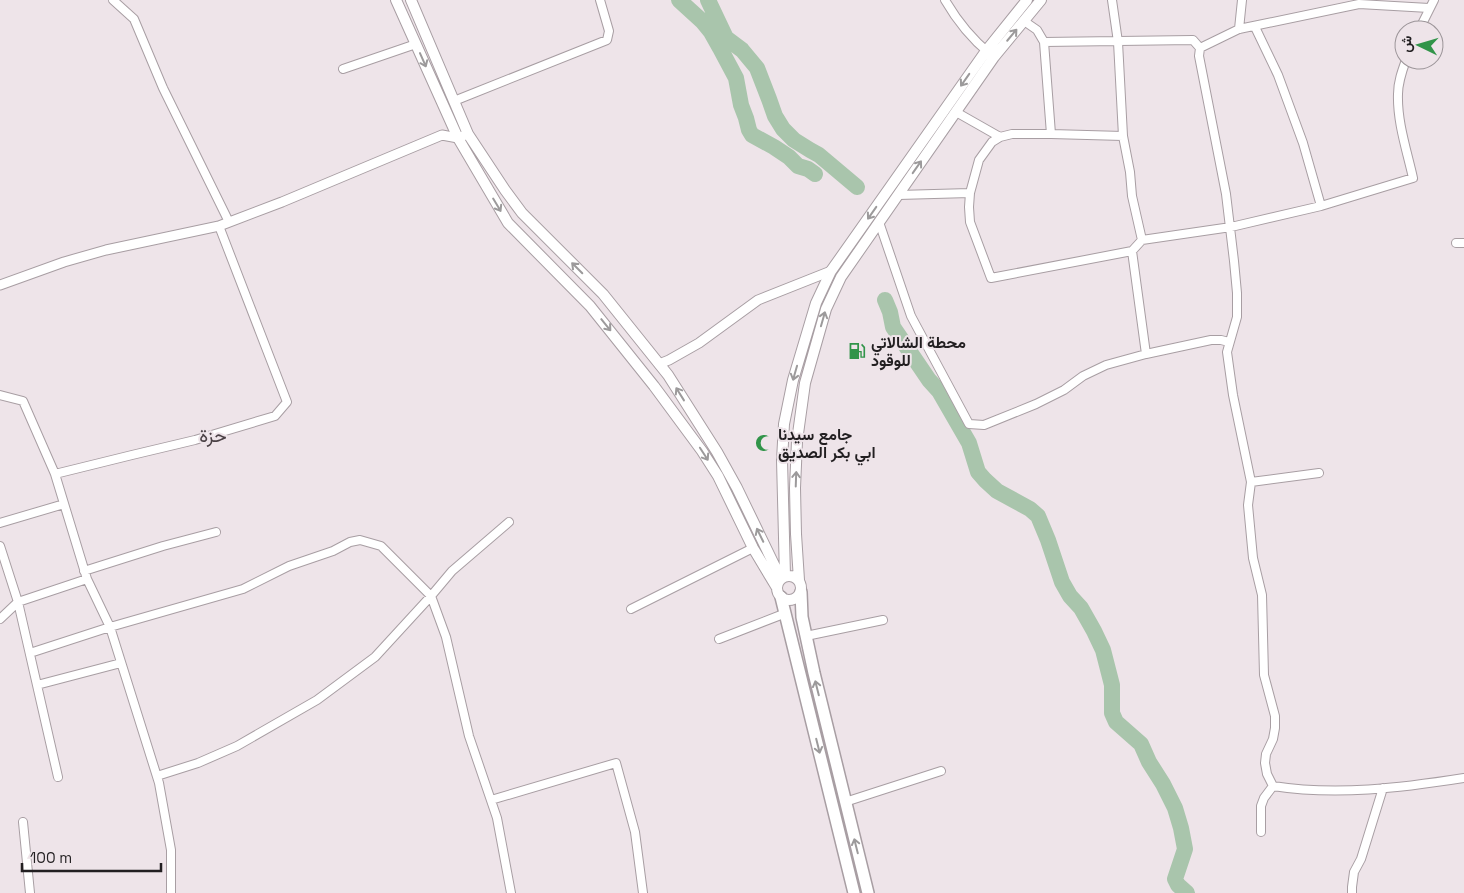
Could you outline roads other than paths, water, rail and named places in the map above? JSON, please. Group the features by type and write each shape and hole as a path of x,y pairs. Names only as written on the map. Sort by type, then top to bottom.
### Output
{"main road":[{"path":"396,0 458,138 508,223 590,306 654,386 718,476 752,548 781,585"},
{"path":"411,0 468,134 522,213 603,294 668,375 717,452 736,488 788,600 796,598 801,592"},
{"path":"854,893 786,613 781,585 784,424 793,380 816,303 830,271 990,54 1027,0"},
{"path":"868,893 806,636 802,611 802,586 799,580 796,534 796,479 797,441 805,383 826,309 841,277 956,112 990,54 1024,21 1041,0"},
{"path":"781,585 791,575 799,580"}],"street":[{"path":"114,0 134,19 163,88 229,222"},
{"path":"454,101 606,40 609,31 600,0"},
{"path":"945,0 970,33 990,54"},
{"path":"1112,0 1118,42 1123,136 1130,172 1132,196 1142,240"},
{"path":"1239,29 1242,0"},
{"path":"1424,20 1434,0"},
{"path":"1200,48 1239,29 1360,4 1429,8"},
{"path":"1024,21 1036,30 1044,42 1051,134"},
{"path":"1255,26 1278,75 1303,143 1321,206"},
{"path":"1044,42 1193,40 1200,48 1199,56 1219,152 1231,227 1237,301 1234,330 1227,352 1233,395 1252,482 1248,505 1255,566 1262,596 1264,675 1275,716 1273,739 1266,754 1265,763 1267,774 1273,786"},
{"path":"343,69 416,44"},
{"path":"1123,136 1012,134 1000,137 992,142 979,160 970,193 970,222 991,278 1132,251 1142,240 1231,227 1321,206 1412,178 1400,119 1398,95 1403,70"},
{"path":"956,112 1000,137"},
{"path":"0,285 64,262 106,250 219,226 282,202 442,135 451,122 461,116"},
{"path":"442,135 458,138 468,134"},
{"path":"898,195 970,193"},
{"path":"879,222 911,316 969,424 984,425 1043,401 1064,390 1083,376 1106,366 1146,354 1211,340 1229,342"},
{"path":"55,474 195,440 275,416 287,402 219,226"},
{"path":"1132,251 1146,354"},
{"path":"658,364 699,343 758,300 830,271"},
{"path":"0,395 23,401 55,474 87,579 110,626 157,776 171,850 171,893"},
{"path":"1252,482 1319,473"},
{"path":"0,523 64,504"},
{"path":"157,776 198,763 237,746 317,700 375,657 452,571 509,522"},
{"path":"84,570 216,532"},
{"path":"30,653 110,626 243,589 289,566 333,551 350,542 360,540 381,546 431,596 446,637 469,736 497,818 511,893"},
{"path":"0,546 18,602 58,777"},
{"path":"632,610 752,548"},
{"path":"0,619 18,602 87,579"},
{"path":"720,639 786,613"},
{"path":"806,636 883,620"},
{"path":"37,684 121,662"},
{"path":"491,800 616,764 636,832 643,893"},
{"path":"845,802 940,771"},
{"path":"1273,786 1306,790 1383,788 1464,778"},
{"path":"1261,832 1261,806 1264,798 1273,786"},
{"path":"1352,893 1354,872 1383,788"},
{"path":"23,822 30,893"}],"waterway":[{"path":"679,0 702,21 720,48 736,78 741,105 752,135 789,157 798,166 808,169 815,174"},
{"path":"708,0 726,38 742,50 757,68 775,116 783,129 794,140 819,155 857,187"},
{"path":"885,300 893,327 929,380 939,391 969,443 978,472 997,491 1030,509 1038,516 1062,582 1070,596 1081,608 1103,650 1112,685 1112,713 1116,722 1141,744 1175,808 1185,849 1175,879 1178,885 1187,893"}],"place":[{"name":"محطة الشالاتي للوقود","path":"857,351"},
{"name":"جامع سيدنا ابي بكر الصديق","path":"764,443"}],"district":[{"name":"حزة","path":"213,435"}]}
